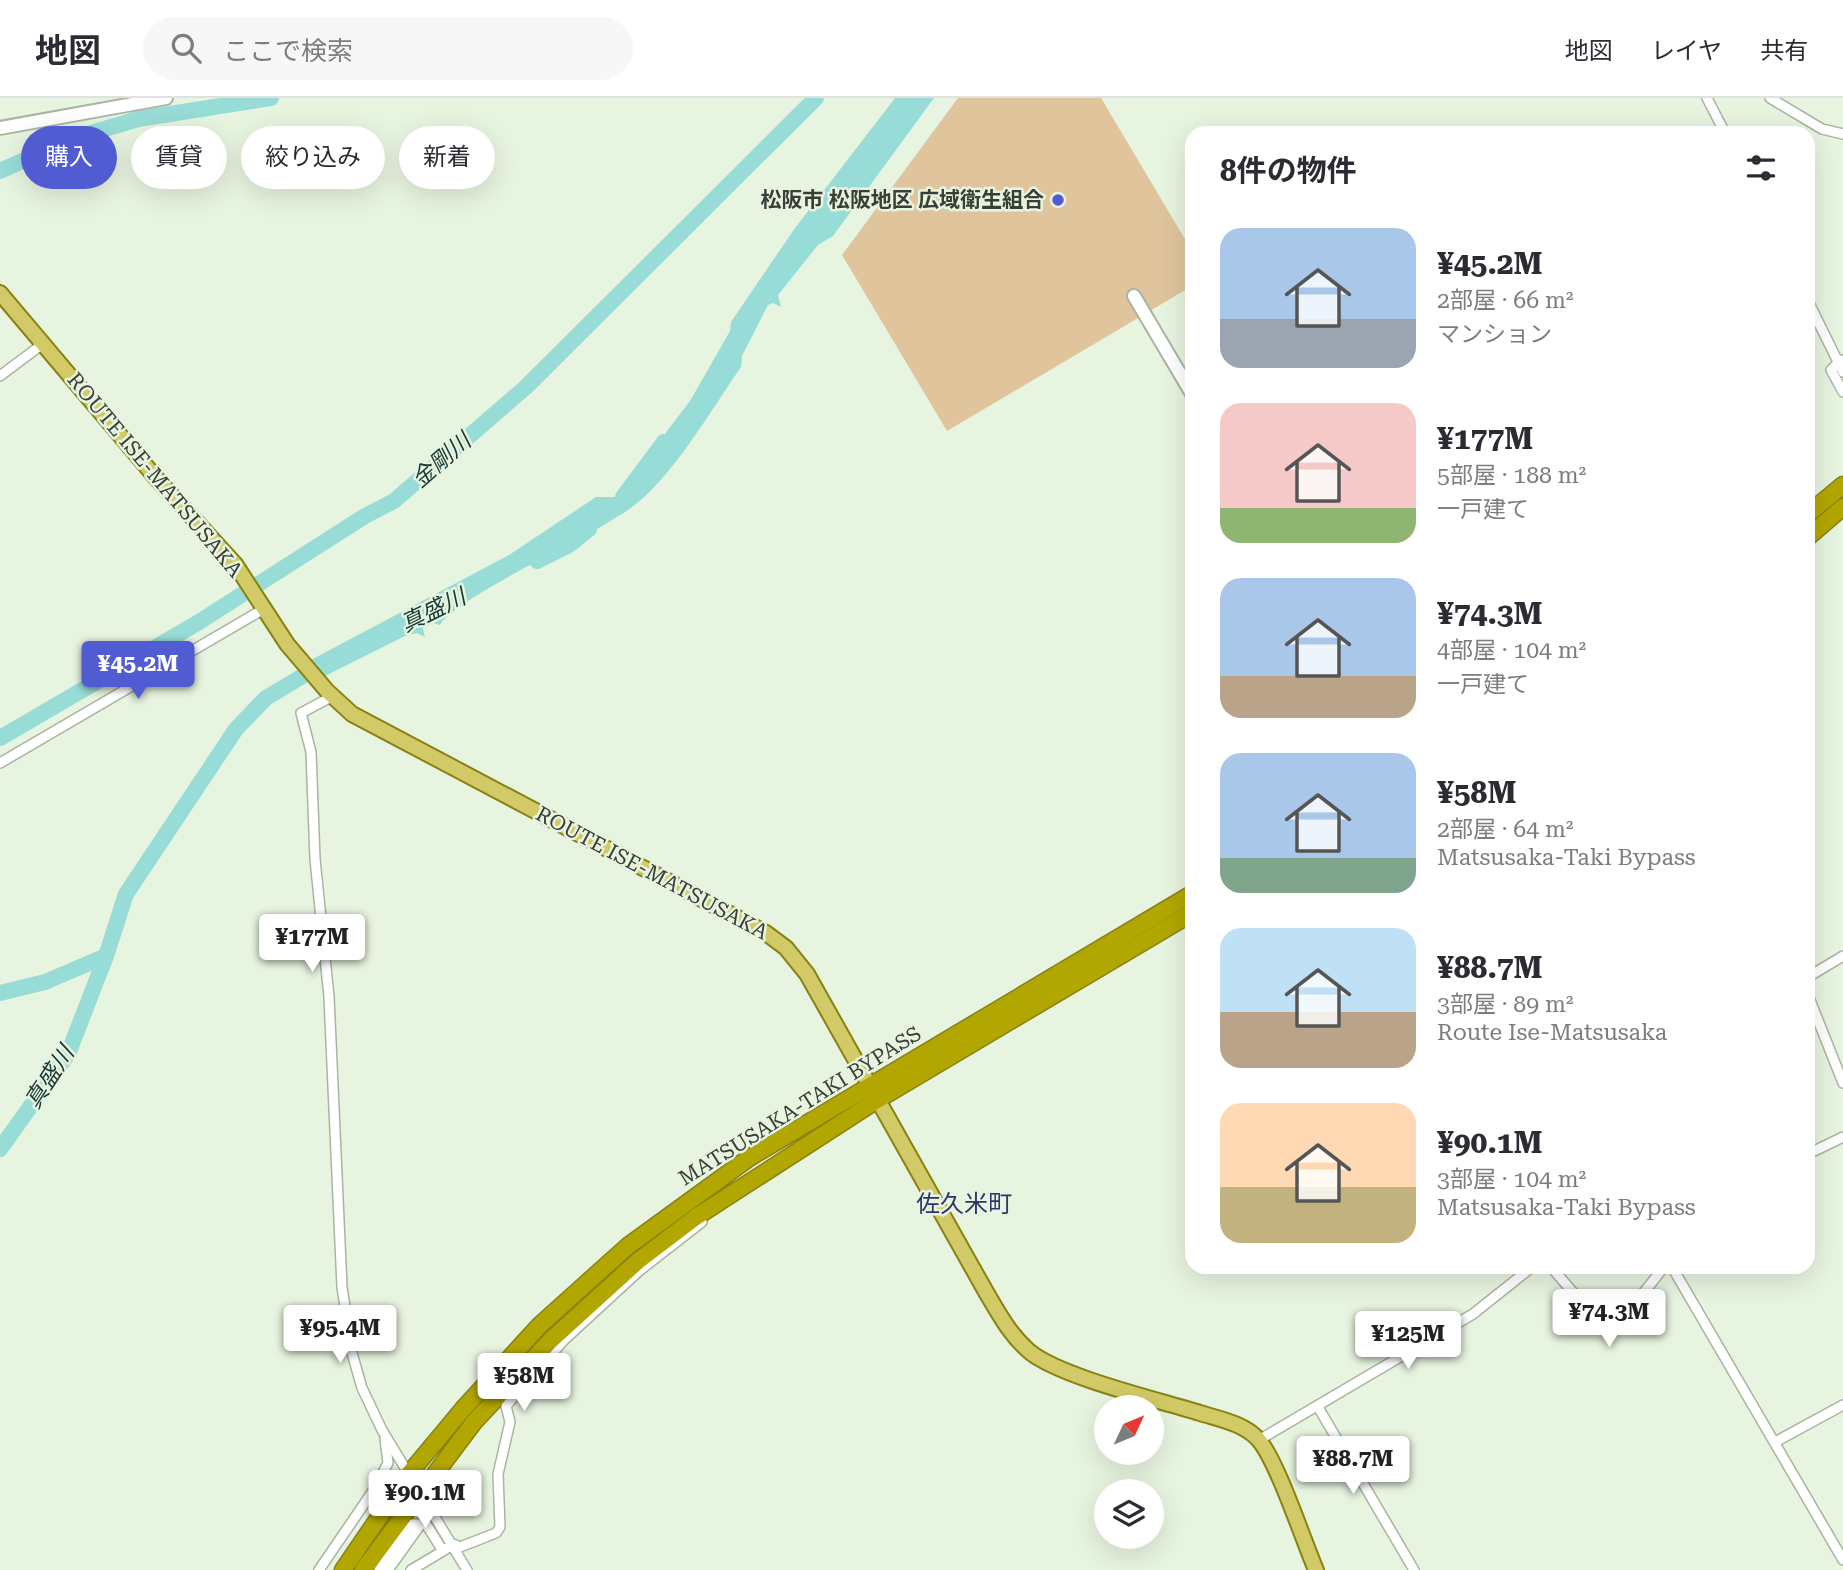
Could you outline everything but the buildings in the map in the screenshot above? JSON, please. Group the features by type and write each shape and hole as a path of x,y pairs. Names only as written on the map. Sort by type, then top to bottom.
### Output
{"highway":[{"path":"1815,508 1843,485"},
{"path":"1815,531 1843,508"},
{"name":"MATSUSAKA-TAKI BYPASS","path":"343,1570 408,1475 540,1325 628,1246 748,1158 1185,898"},
{"name":"MATSUSAKA-TAKI BYPASS","path":"363,1570 418,1493 474,1422 551,1340 638,1261 713,1205 877,1100 1185,917"}],"main road":[{"path":"0,128 166,98"},
{"name":"ROUTE ISE-MATSUSAKA","path":"0,293 157,479 235,564 262,610 330,694 352,714 779,942 807,974 1006,1326 1020,1343 1039,1359 1070,1372 1241,1426 1259,1440"},
{"path":"1134,296 1185,382"},
{"path":"1259,1440 1270,1459 1316,1570"}],"street":[{"path":"1707,98 1721,126"},
{"path":"1770,98 1822,129 1843,134"},
{"path":"1815,314 1840,360 1843,372"},
{"path":"0,376 44,343"},
{"path":"1840,360 1832,370 1843,392"},
{"path":"0,763 262,610"},
{"path":"330,694 301,713 311,752 315,859 329,997 342,1287 362,1388 382,1430 418,1493 453,1544 467,1570"},
{"path":"1815,973 1843,956"},
{"path":"1815,1013 1843,1083"},
{"path":"1815,1151 1843,1137"},
{"path":"453,1544 460,1547 495,1533 500,1527 498,1474 510,1422 506,1406 563,1341 639,1271 705,1219 713,1205"},
{"path":"1259,1440 1473,1314 1523,1274"},
{"path":"1557,1274 1610,1335 1658,1274"},
{"path":"1676,1274 1777,1441 1843,1560"},
{"path":"1777,1441 1843,1405"},
{"path":"1318,1407 1414,1570"},
{"path":"318,1570 375,1488 388,1463 382,1430"},
{"path":"379,1570 412,1524 426,1524 443,1551"},
{"path":"388,1570 421,1524"},
{"path":"411,1570 453,1544"}],"shaded area":[{"path":"958,98 1101,98 1185,239 1185,290 947,431 842,255"}],"water":[{"path":"895,98 934,98 833,236 818,245 778,295 781,307 773,303 768,305 742,356 741,367 688,445 657,484 625,512 480,593 445,618 440,625 433,623 423,628 425,637 417,633 407,635 323,677 309,661 509,555 596,497 619,497 648,469 667,431 690,401 730,331 731,322 795,228"}],"waterway":[{"path":"0,171 71,139 138,119 271,98"},
{"name":"金剛川","path":"0,738 199,622 365,516 394,501 526,387 816,98"},
{"name":"真盛川","path":"623,497 664,442"},
{"name":"真盛川","path":"537,561 569,545 589,529"},
{"name":"真盛川","path":"0,1149 68,1054 106,956 126,894 236,729 266,698 321,665"},
{"path":"0,993 45,982 106,956"}],"place":[{"name":"松阪市 松阪地区 広域衛生組合","path":"1058,200"}],"district":[{"name":"佐久米町","path":"964,1204"}]}
